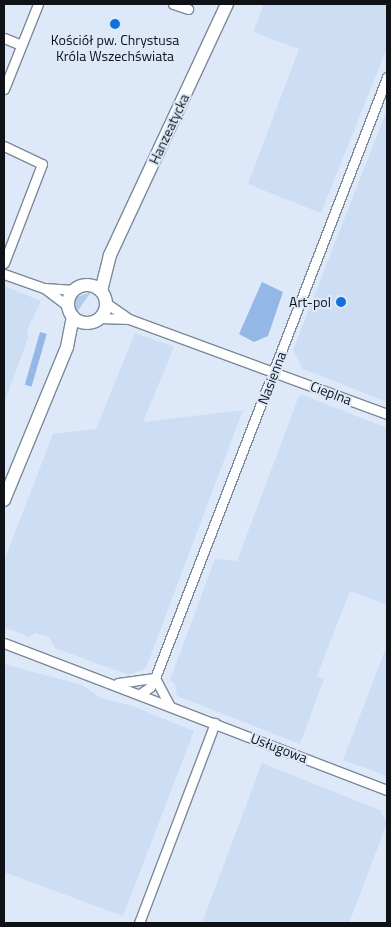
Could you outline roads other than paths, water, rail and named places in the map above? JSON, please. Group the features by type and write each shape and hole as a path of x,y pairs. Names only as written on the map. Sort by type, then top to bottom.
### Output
{"street":[{"path":"4,89 38,4"},
{"path":"173,4 188,9"},
{"name":"Hanzeatycka","path":"86,285 110,255 227,4"},
{"path":"4,38 21,45"},
{"name":"Nasienna","path":"154,678 275,371 387,77"},
{"path":"4,146 42,164 4,263"},
{"name":"Hanzeatycka","path":"103,297 110,255"},
{"path":"4,274 44,288 74,290 86,285 129,319"},
{"path":"44,288 86,324"},
{"path":"67,348 74,290"},
{"path":"100,318 103,297"},
{"path":"4,500 67,348 86,324 100,318 129,319"},
{"name":"Cieplna","path":"129,319 275,371 387,414"},
{"name":"Usługowa","path":"4,643 387,790"},
{"path":"140,694 150,687 154,678"},
{"path":"154,678 170,706"},
{"name":"Usługowa","path":"112,683 154,678"},
{"path":"138,923 215,723"}],"place":[{"name":"Kościół pw. Chrystusa Króla Wszechświata","path":"115,24"},
{"name":"Art-pol","path":"341,302"}]}
